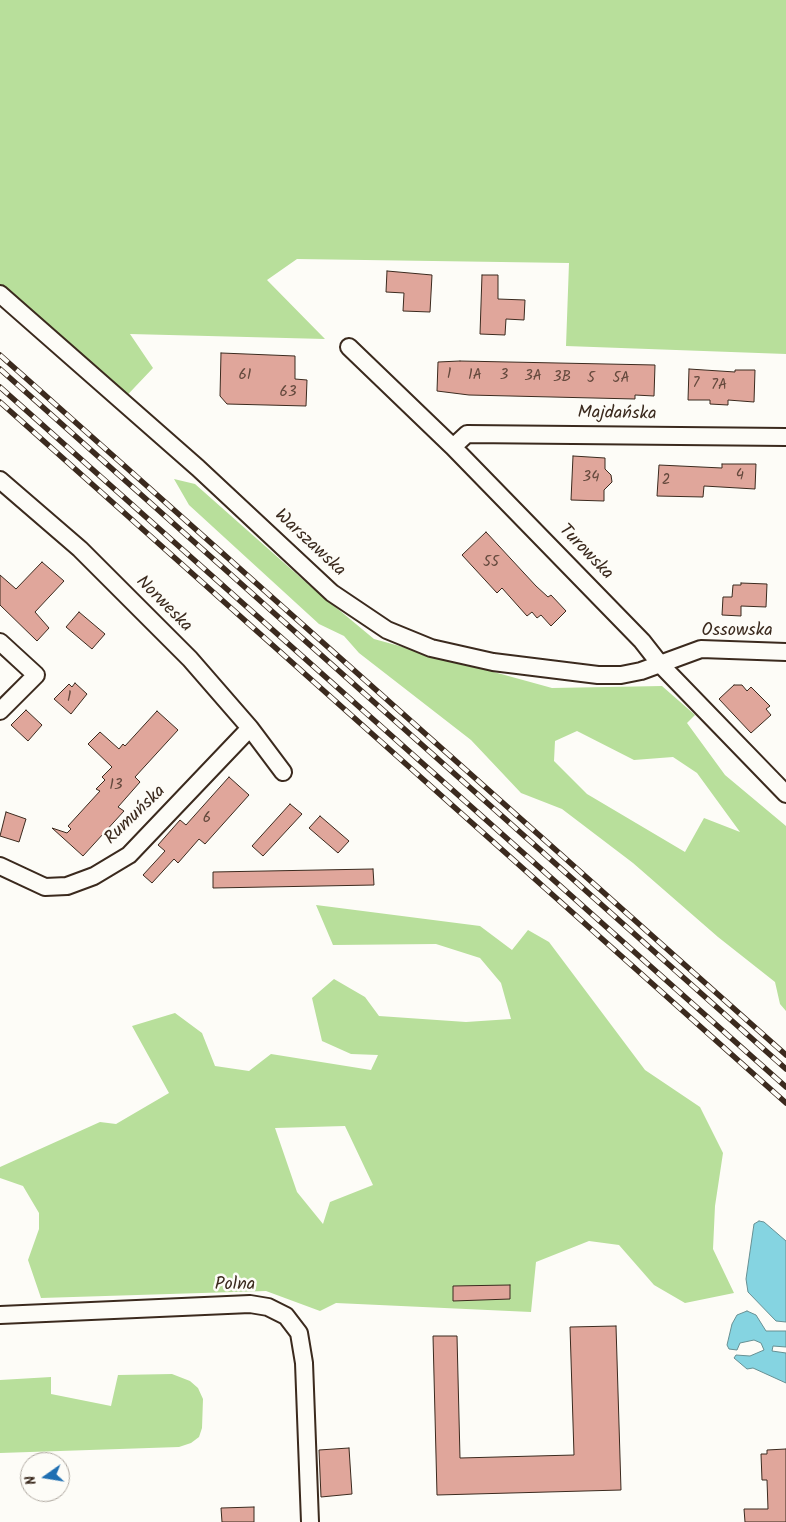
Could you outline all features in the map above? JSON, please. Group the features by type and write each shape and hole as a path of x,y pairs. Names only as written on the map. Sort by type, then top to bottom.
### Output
{"street":[{"name":"Warszawska","path":"0,294 198,468 332,593 386,630 431,648 493,662 546,669 598,675 621,675 641,671 660,664"},
{"name":"Turowska","path":"349,346 453,447 642,641 660,664 786,794"},
{"name":"Majdańska","path":"453,447 467,434 786,437"},
{"name":"Norweska","path":"0,480 80,549 190,659 250,728 283,772"},
{"path":"0,642 36,675 0,711"},
{"name":"Ossowska","path":"660,664 701,649 786,652"},
{"name":"Rumuńska","path":"0,866 44,887 67,886 94,876 129,855 250,728"},
{"name":"Polna","path":"0,1314 250,1304 268,1306 286,1316 299,1333 304,1363 310,1522"}],"green space":[{"path":"0,0 786,0 786,354 566,346 569,263 297,259 267,280 325,339 130,334 153,368 116,407 0,306"},
{"path":"174,479 195,484 309,585 374,639 552,688 662,686 695,715 687,723 725,775 786,826 786,1011 780,1004 775,982 718,937 633,863 562,809 521,793 471,740 359,653 344,636 319,624 189,505","holes":["577,731 634,760 673,757 697,773 740,832 704,818 685,852 587,794 554,761 555,741"]},
{"path":"316,905 480,926 512,950 528,930 549,942 645,1070 700,1107 723,1153 715,1206 713,1249 734,1293 685,1303 654,1285 619,1245 589,1241 536,1262 531,1312 336,1303 320,1311 266,1291 41,1298 28,1260 39,1229 39,1213 23,1186 0,1178 0,1167 100,1122 116,1124 169,1093 132,1026 175,1013 202,1033 215,1066 249,1071 271,1054 371,1070 378,1055 351,1054 322,1041 312,998 334,979 365,997 379,1016 466,1022 511,1019 501,983 480,958 436,944 333,945","holes":["345,1126 373,1185 330,1202 323,1224 297,1192 275,1128"]},
{"path":"172,1374 190,1381 198,1388 203,1399 202,1428 199,1437 191,1443 179,1447 0,1453 0,1380 51,1377 51,1394 111,1406 118,1375"}],"water":[{"path":"759,1221 764,1222 786,1241 786,1322 776,1321 748,1292 746,1279 754,1224"},
{"path":"747,1311 756,1315 766,1331 786,1331 786,1347 773,1346 772,1351 786,1353 786,1383 753,1368 747,1369 734,1358 736,1355 750,1356 764,1350 761,1343 754,1340 740,1343 737,1350 729,1349 727,1345 732,1324 737,1315"}],"building":[{"path":"387,271 432,275 430,312 403,311 404,293 386,292"},
{"path":"482,275 498,275 498,299 525,300 524,320 506,319 505,335 480,334"},
{"path":"221,353 295,356 295,379 307,380 306,406 227,404 220,396"},
{"path":"438,362 655,365 654,396 635,395 635,399 469,395 437,391"},
{"path":"689,369 735,372 735,370 755,370 754,402 728,400 728,405 710,404 710,400 688,400"},
{"path":"573,456 605,458 605,469 611,475 612,482 604,490 604,501 571,500"},
{"path":"722,464 756,464 755,489 704,486 703,497 657,496 659,465 722,468"},
{"path":"486,532 536,586 548,597 551,595 566,611 551,626 541,615 537,618 532,612 527,616 502,588 497,593 462,555"},
{"path":"42,562 64,581 35,612 49,628 37,641 0,605 0,575 16,589"},
{"path":"741,583 767,584 766,607 741,606 741,616 722,615 723,597 732,597 733,585 741,585"},
{"path":"79,612 105,634 92,649 66,627"},
{"path":"75,683 87,694 71,714 54,699 69,684 72,687"},
{"path":"734,685 742,685 747,691 751,687 770,706 766,709 771,715 751,733 719,699"},
{"path":"26,710 42,725 28,741 11,725"},
{"path":"157,711 178,730 135,777 140,782 118,807 124,811 83,856 52,828 67,833 71,829 68,826 100,791 96,789 105,780 102,777 112,767 88,744 100,732 119,749 123,744 125,746"},
{"path":"229,777 249,795 205,844 199,839 178,863 174,859 152,883 143,875 165,851 158,845 180,820 186,825"},
{"path":"290,804 302,814 263,856 252,846"},
{"path":"6,812 26,819 19,842 0,836"},
{"path":"320,816 349,841 338,853 309,828"},
{"path":"373,869 374,885 213,888 213,872"},
{"path":"510,1285 510,1299 453,1301 453,1286"},
{"path":"616,1326 621,1490 437,1495 433,1336 457,1336 460,1458 574,1455 570,1327"},
{"path":"349,1448 352,1494 321,1497 319,1450"},
{"path":"786,1449 786,1522 745,1522 744,1509 768,1509 767,1480 762,1480 761,1454 767,1454 767,1450"},
{"path":"254,1507 254,1522 222,1522 221,1508"}],"railway":[{"path":"0,355 786,1055"},
{"path":"0,369 786,1069"},
{"path":"0,387 786,1087"},
{"path":"0,402 786,1103"}]}
